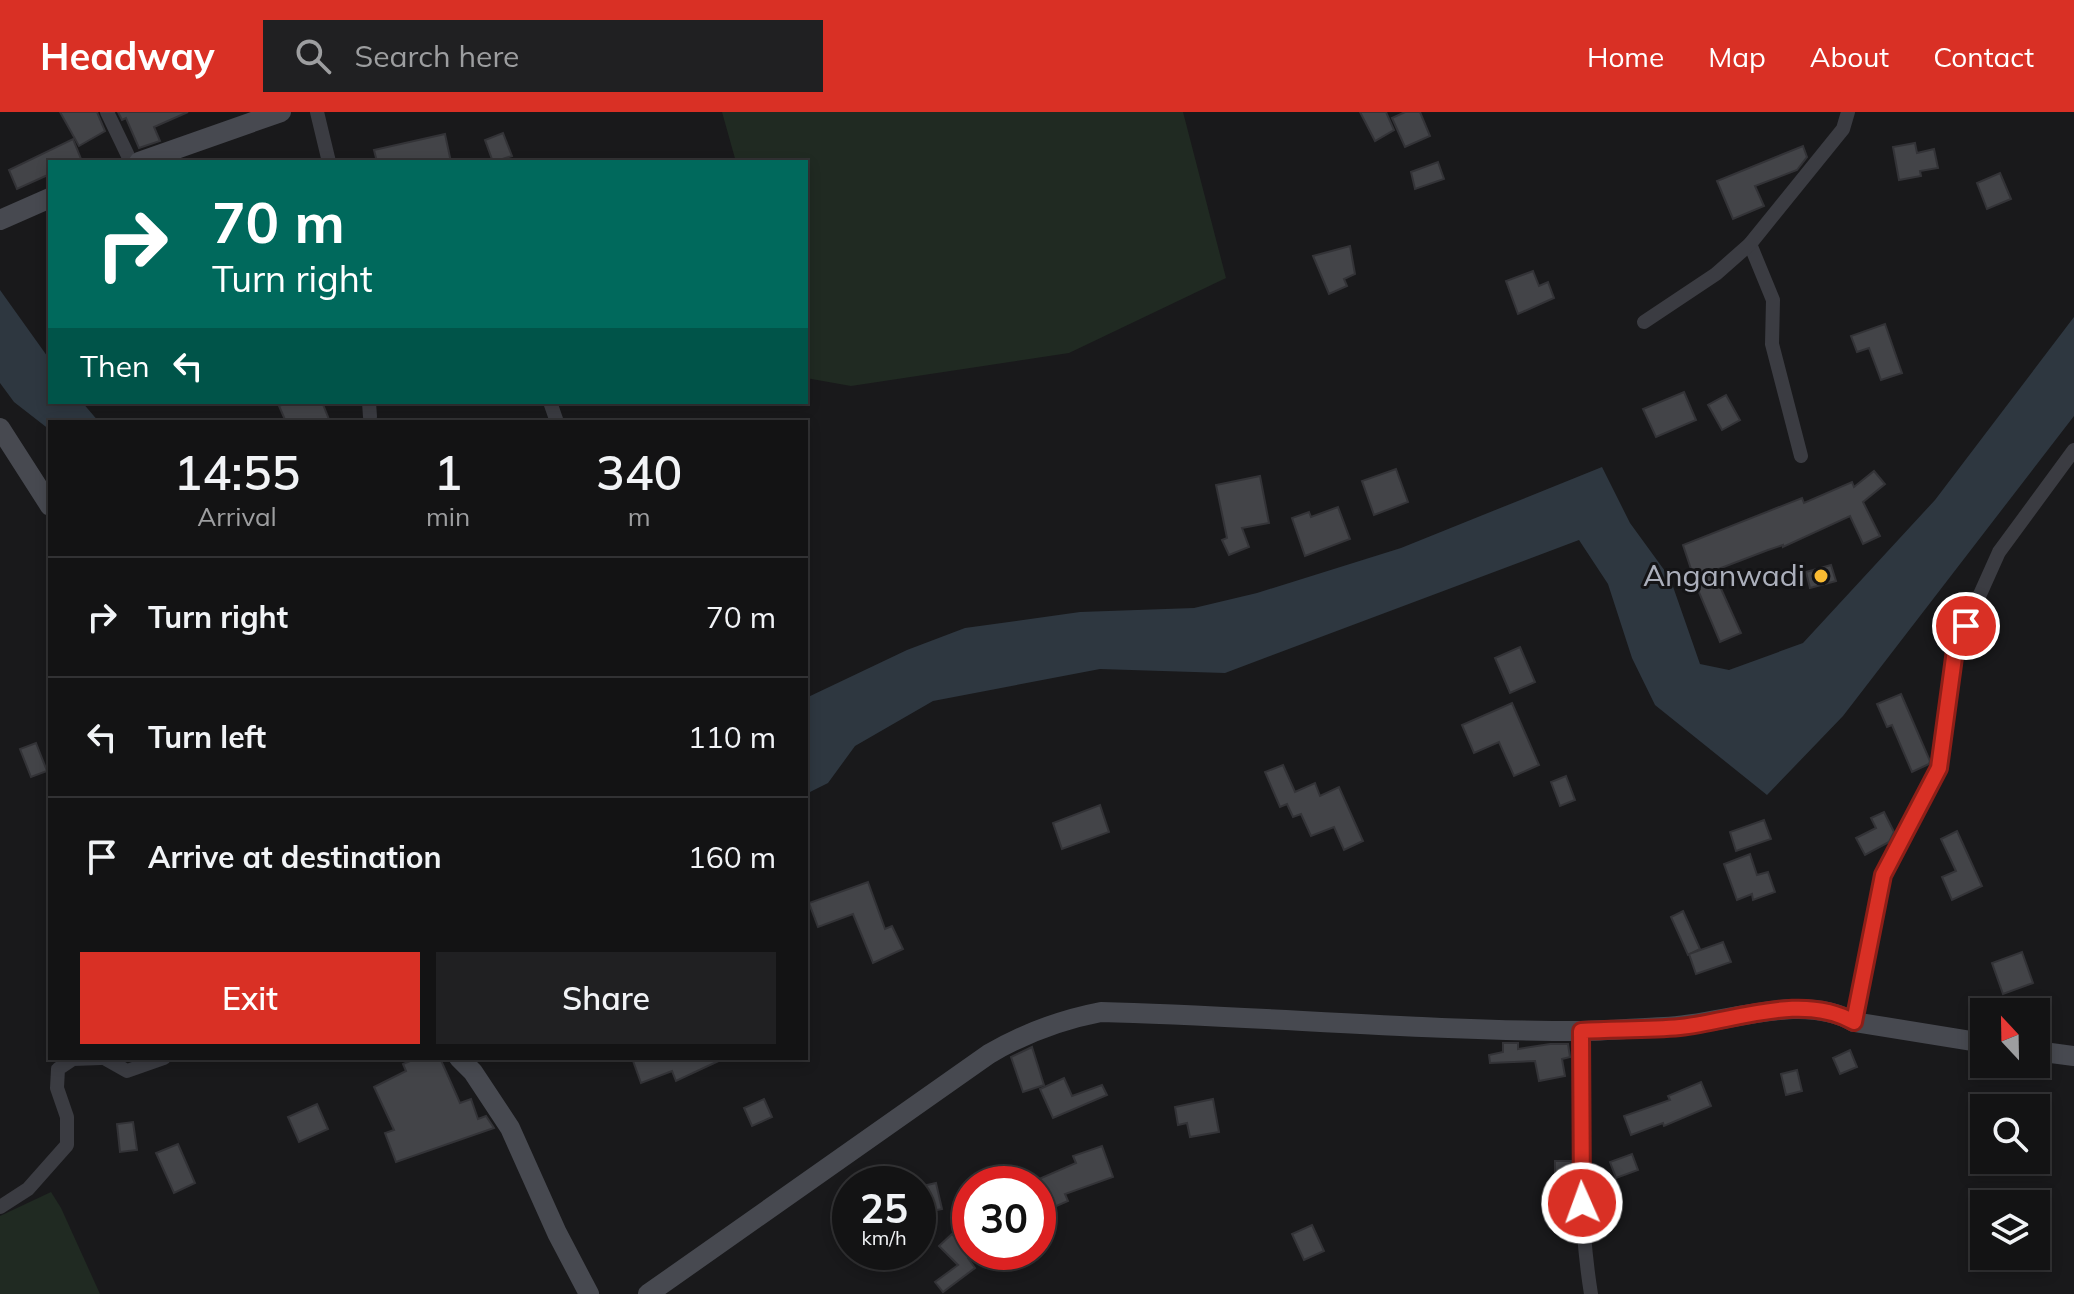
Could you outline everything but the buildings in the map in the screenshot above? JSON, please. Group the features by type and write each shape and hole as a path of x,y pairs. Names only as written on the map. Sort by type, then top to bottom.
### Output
{"main road":[{"path":"145,160 281,112"},
{"path":"4,218 48,199"},
{"path":"0,428 48,503"},
{"path":"648,1294 989,1054 1032,1030 1063,1019 1101,1012 1581,1031 1679,1027 1811,1008 1839,1013 1854,1022 1970,1041"},
{"path":"2050,1053 2074,1056"},
{"path":"461,1060 473,1072 510,1128 557,1233 589,1294"}],"street":[{"path":"107,112 130,160"},
{"path":"317,112 329,160"},
{"path":"1644,322 1716,274 1750,244 1843,129 1848,112"},
{"path":"1750,244 1773,300 1772,344 1801,456"},
{"path":"1854,1022 1883,875 1939,768 1955,650 1999,552 2074,450"},
{"path":"1581,1031 1581,1174 1585,1260 1591,1294"},
{"path":"0,1207 28,1189 67,1145 67,1117 57,1088 58,1069 72,1060"},
{"path":"106,1060 127,1071 158,1060"}],"shaded area":[{"path":"722,112 1183,112 1226,278 1069,353 851,386 808,378 808,160 735,160"},
{"path":"0,290 48,357 48,404 84,404 97,420 48,420 48,428 14,402 0,383"},
{"path":"2074,317 2074,416 1843,716 1767,795 1655,705 1632,658 1608,584 1579,540 1225,673 1100,669 933,701 855,746 828,783 808,793 808,697 907,650 965,628 1080,612 1194,608 1257,593 1401,548 1602,467 1630,523 1670,578 1700,664 1729,670 1803,643 1935,500"},
{"path":"51,1192 100,1294 0,1294 0,1216"}],"place":[{"name":"Anganwadi","path":"1821,576"}],"route":[{"path":"1582,1203 1581,1031 1679,1027 1811,1008 1839,1013 1854,1022 1883,875 1939,768 1955,650 1966,626"}]}
